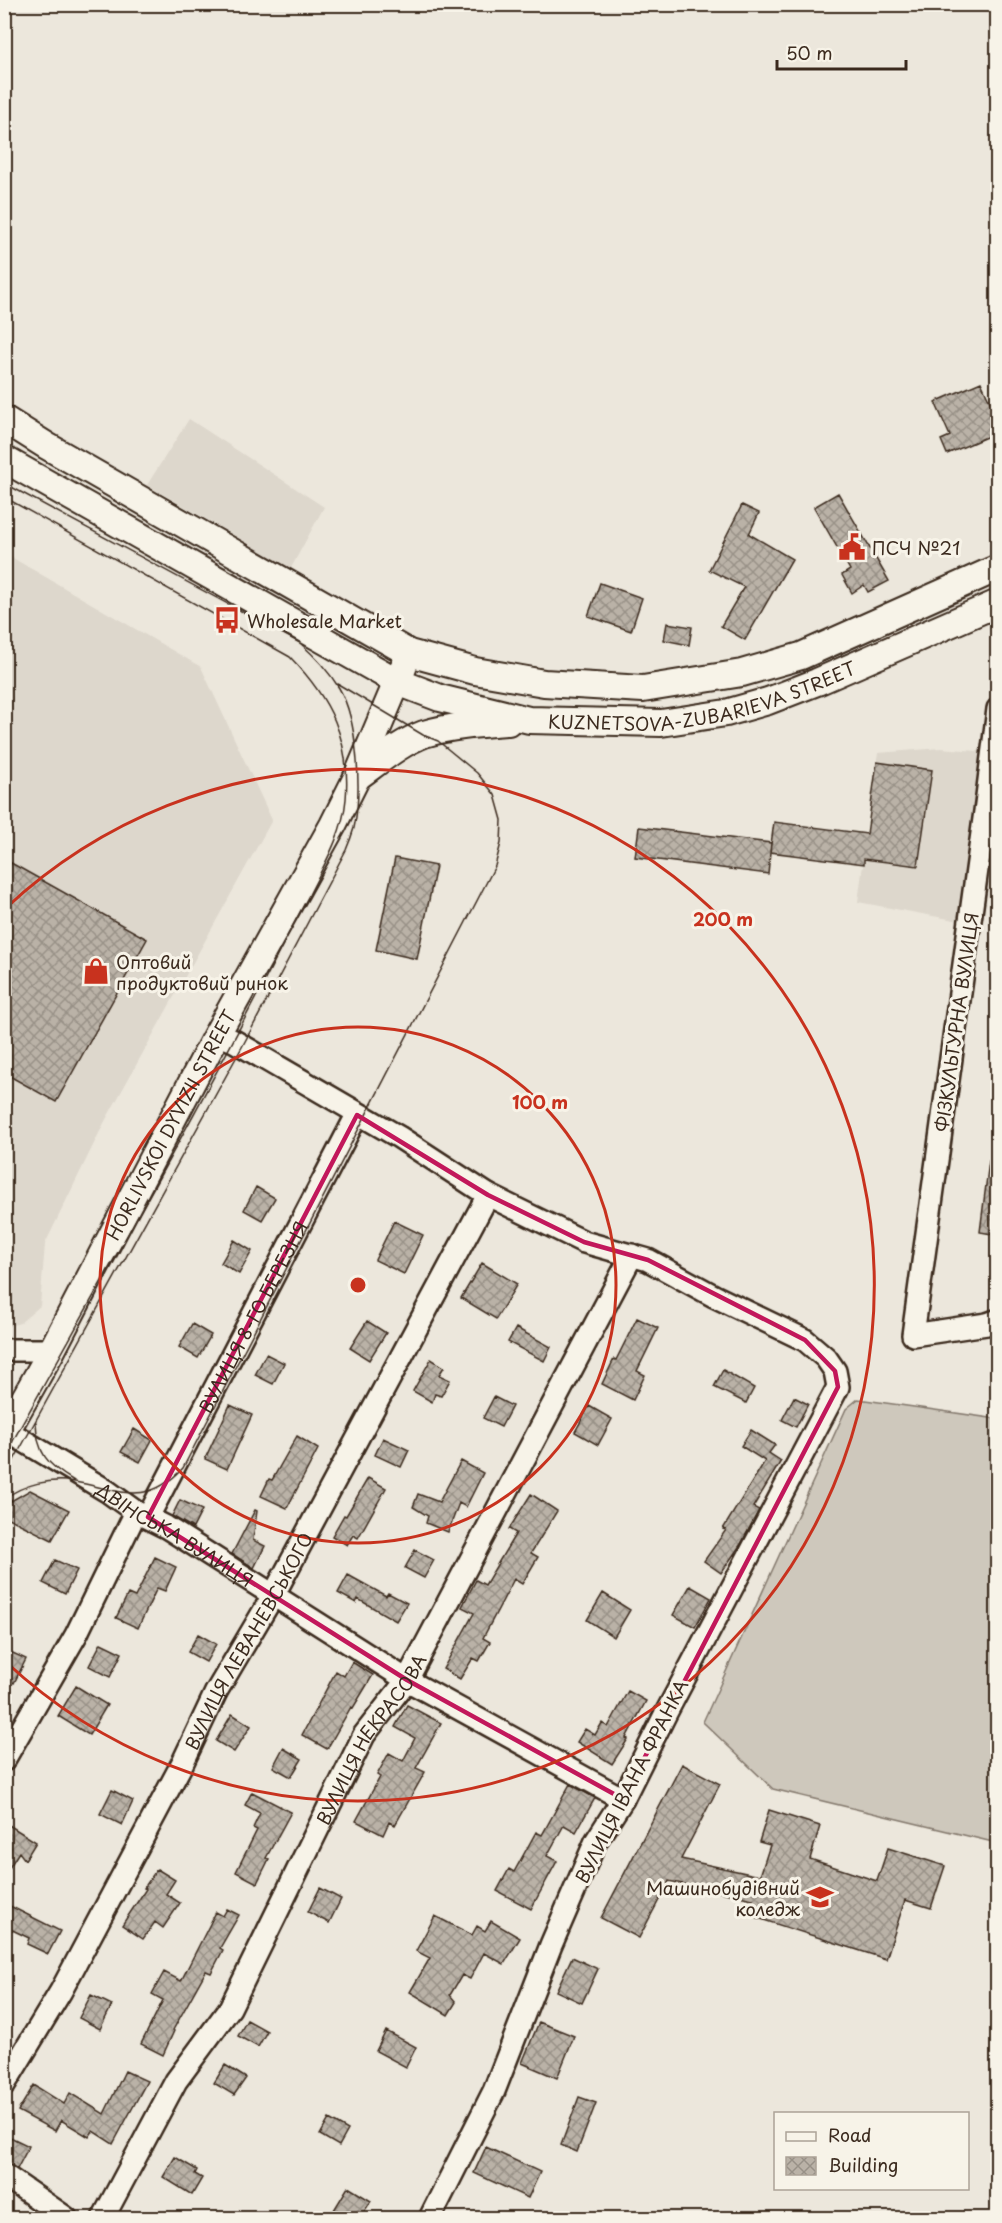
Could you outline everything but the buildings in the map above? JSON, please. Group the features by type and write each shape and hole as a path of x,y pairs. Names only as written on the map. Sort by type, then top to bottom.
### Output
{"main road":[{"name":"KUZNETSOVA-ZUBARIEVA STREET","path":"4,419 47,446 409,653 475,671 544,683 595,688 653,688 742,673 801,656 998,568"},
{"name":"KUZNETSOVA-ZUBARIEVA STREET","path":"4,459 398,682 440,698 529,720 661,723 726,713 768,701 818,682 998,603"},
{"name":"HORLIVSKOI DYVIZII STREET","path":"5,1432 52,1350 218,1034 333,825 357,777 409,653"},
{"path":"357,777 389,753 423,735 447,729 529,720"}],"street":[{"name":"ФІЗКУЛЬТУРНА ВУЛИЦЯ","path":"998,709 913,1335 987,1324 998,1320"},
{"path":"218,1034 234,1041 357,1115 399,1137 488,1194 584,1242 632,1255"},
{"name":"ВУЛИЦЯ 8-ГО БЕРЕЗНЯ","path":"4,1760 76,1635 357,1115"},
{"name":"ВУЛИЦЯ ЛЕВАНЕВСЬКОГО","path":"4,2085 67,1981 183,1762 216,1692 274,1594 488,1194"},
{"name":"ВУЛИЦЯ ІВАНА ФРАНКА","path":"430,2218 494,2091 551,1945 596,1841 623,1799 838,1387 835,1371 826,1358 805,1340 714,1296 648,1260 632,1255"},
{"name":"ВУЛИЦЯ НЕКРАСОВА","path":"103,2218 176,2081 230,2008 364,1735 407,1680 632,1255"},
{"path":"4,1350 52,1350"},
{"name":"ДВІНСЬКА ВУЛИЦЯ","path":"5,1432 107,1491 274,1594 407,1680 623,1799"},
{"path":"4,2175 66,2218"}],"highlighted area":[{"path":"357,1115 488,1195 584,1242 648,1260 805,1340 835,1371 838,1387 623,1799 407,1680 148,1517"}],"shaded area":[{"path":"189,419 324,507 291,568 147,485"},
{"name":"Оптовий продуктовий ринок","path":"4,553 201,667 272,820 104,1123 45,1244 40,1306 20,1323 5,1327"},
{"path":"941,748 988,752 965,922 858,902 878,753"},
{"path":"858,1399 997,1419 997,1843 773,1789 703,1722 846,1409"}],"tram line":[{"path":"4,483 300,643 316,658 339,688 350,718 358,776 354,828 346,850 242,1047 4,1478"},
{"path":"4,497 290,657 327,704 341,739 347,778 341,825 321,872 205,1094 4,1457"},
{"path":"4,1499 28,1486 56,1481 75,1482 119,1492 144,1492 157,1488 183,1468 495,866 501,843 502,820 495,795 477,773 438,741 423,735 338,684"},
{"path":"36,1422 41,1450 45,1457 74,1481"}],"place":[{"name":"ПСЧ №21","path":"852,547"},
{"name":"Wholesale Market","path":"227,620"},
{"name":"Оптовий продуктовий ринок","path":"96,971"},
{"name":"Машинобудівний коледж","path":"820,1897"}]}
